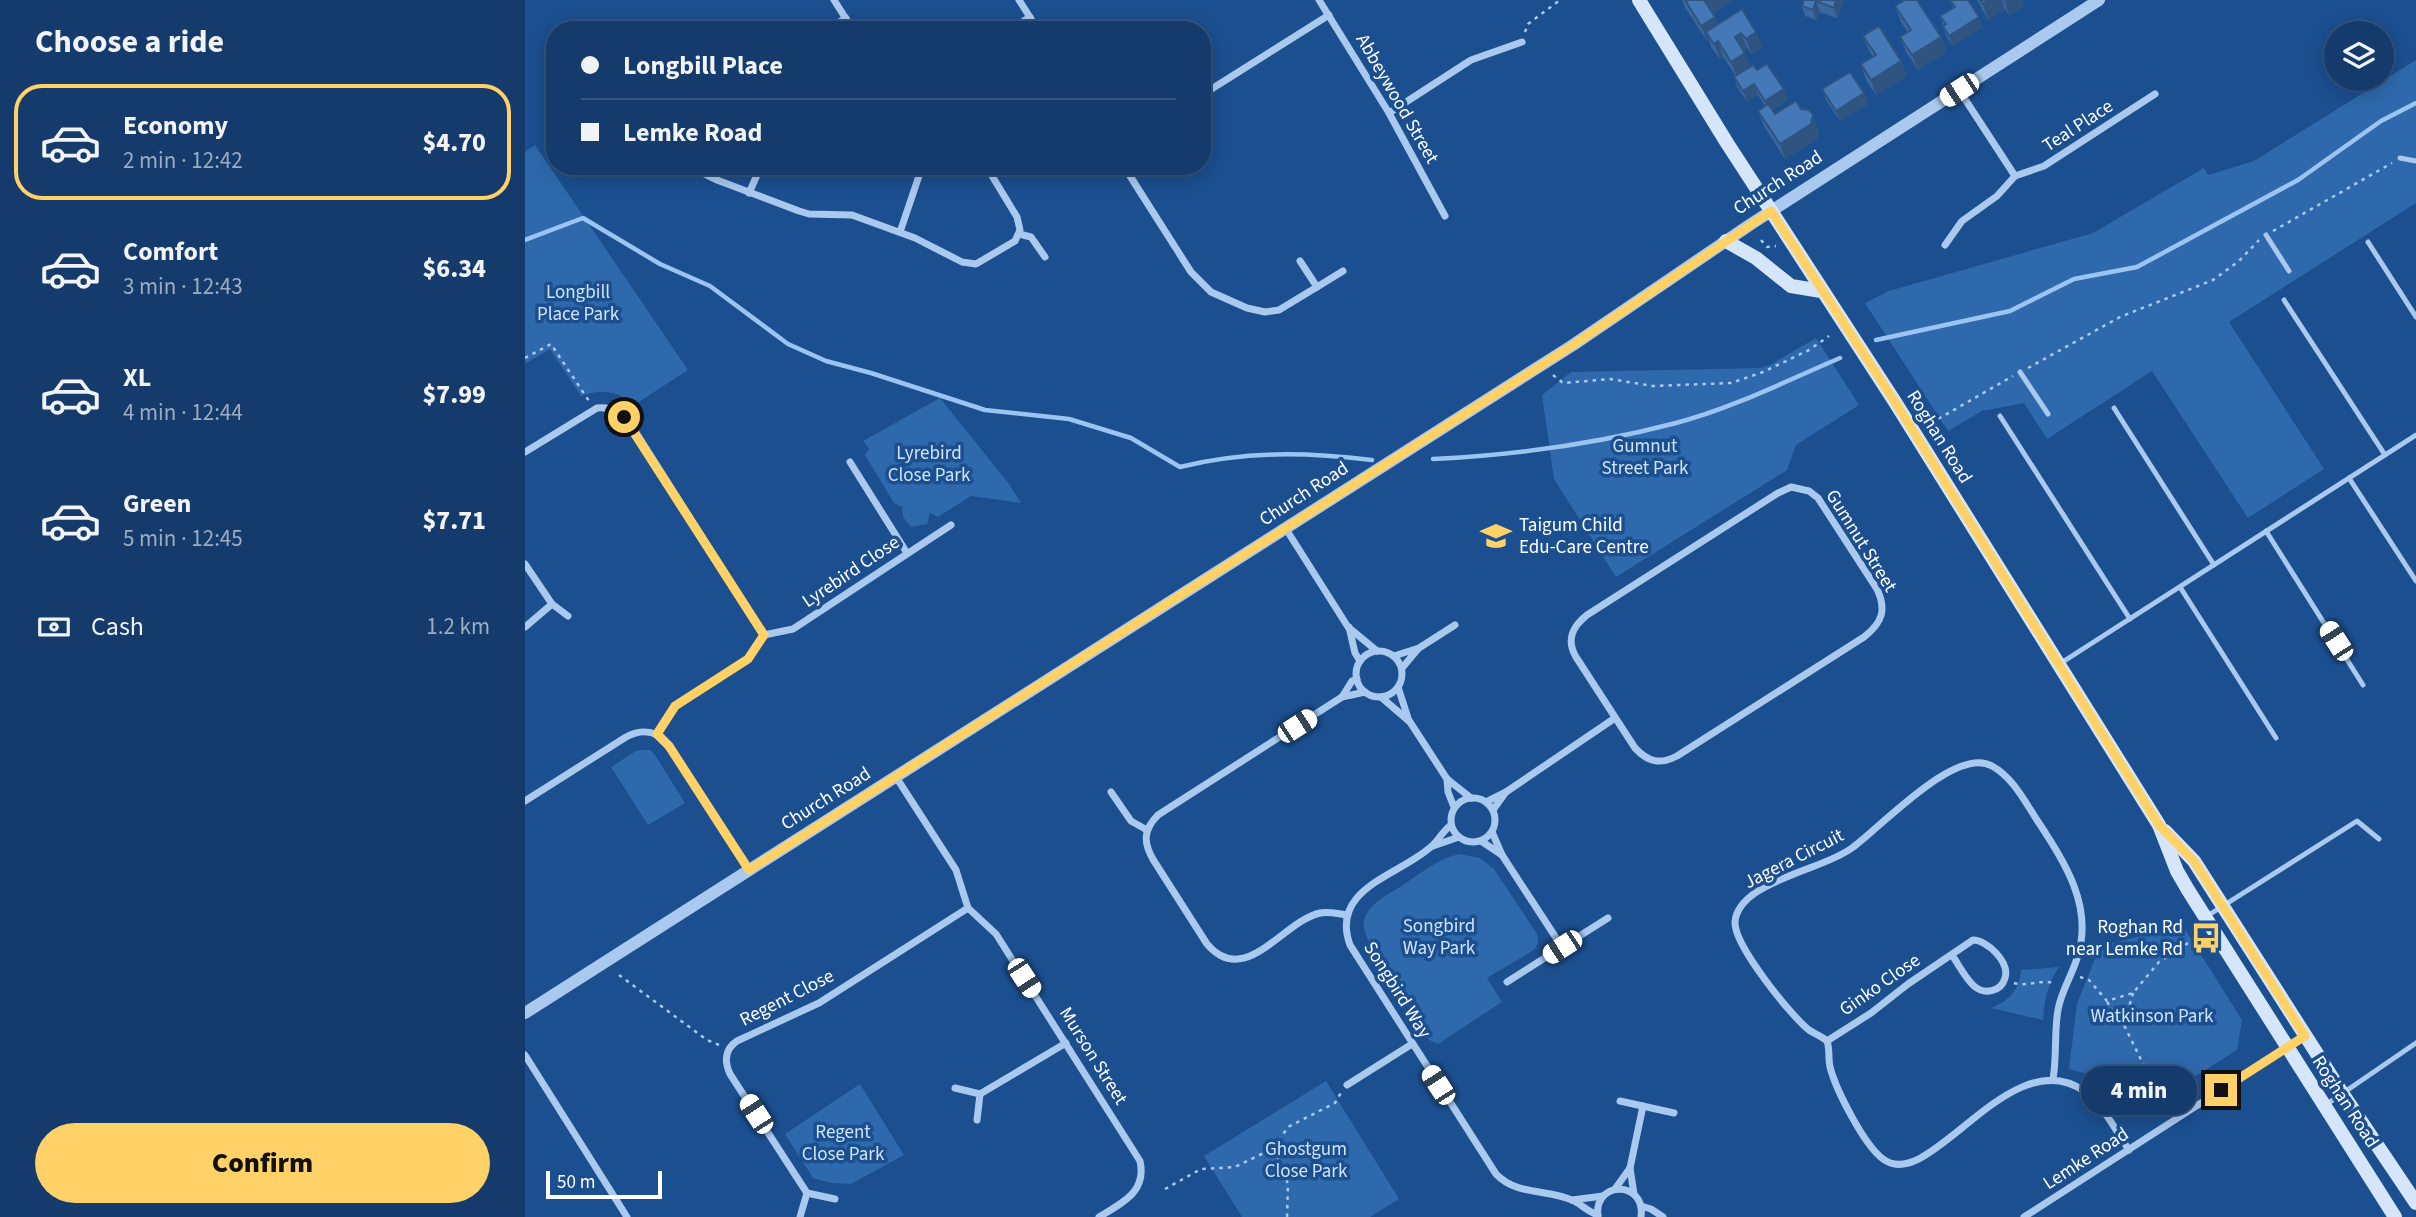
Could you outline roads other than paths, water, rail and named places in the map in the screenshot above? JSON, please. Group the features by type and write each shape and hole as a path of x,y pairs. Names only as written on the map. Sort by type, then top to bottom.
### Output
{"main road":[{"name":"Roghan Road","path":"1639,0 1821,291 1895,402 2159,825 2176,871 2395,1217"},
{"path":"1726,240 1791,286 1821,291"},
{"name":"Roghan Road","path":"2159,825 2194,861 2341,1093 2416,1203"}],"street":[{"path":"834,0 848,21"},
{"path":"1019,0 1032,21"},
{"name":"Abbeywood Street","path":"1319,0 1389,113 1445,216"},
{"name":"Church Road","path":"525,1013 1573,345 1726,240 2099,0"},
{"path":"1211,89 1329,15"},
{"path":"1024,21 1030,17"},
{"path":"841,21 846,18"},
{"path":"1389,113 1472,60 1522,42"},
{"path":"1959,90 2015,176"},
{"name":"Teal Place","path":"1945,245 1962,221 1992,200 2015,176 2044,166 2155,94"},
{"path":"710,175 809,214 852,215 899,232 969,264 983,261 1015,241 1019,234 1017,217 991,175"},
{"path":"750,192 757,175"},
{"path":"899,232 919,175"},
{"path":"1130,175 1191,272 1212,292 1247,308 1265,312 1279,310 1343,271"},
{"path":"1019,234 1031,237 1045,257"},
{"path":"1300,261 1317,287"},
{"path":"525,452 594,409 611,408 619,412 629,423 764,635 748,659 675,706 657,734"},
{"path":"850,462 907,553"},
{"name":"Gumnut Street","path":"1797,487 1813,494 1823,505 1880,596 1884,611 1877,625 1864,637 1670,760 1656,762 1640,754 1615,718 1572,651 1571,637 1576,625 1587,615 1786,489 1797,487"},
{"name":"Lyrebird Close","path":"764,635 793,629 951,525"},
{"path":"1286,529 1348,627 1360,661 1357,678 1342,697 1158,815 1147,830 1149,853 1207,944 1217,955 1233,959 1246,957 1315,915 1330,912 1347,915 1361,893 1432,846 1451,825 1454,807 1448,792 1447,779"},
{"path":"525,564 552,604 568,616"},
{"path":"525,626 552,604"},
{"path":"1348,627 1377,651 1394,656 1419,648 1455,625"},
{"path":"1402,668 1419,648"},
{"path":"1360,661 1377,651"},
{"path":"1381,697 1394,692 1402,675 1402,668 1394,656"},
{"path":"1357,678 1366,692"},
{"path":"1398,687 1410,722 1447,779 1471,798 1486,802 1493,810 1495,817 1492,832 1502,855 1562,947"},
{"path":"1342,697 1366,692 1381,697 1410,722"},
{"path":"1486,802 1506,792 1615,718"},
{"path":"525,802 632,733 644,731 657,734 669,746 749,870"},
{"name":"Jagera Circuit","path":"1827,1041 1809,1030 1791,1013 1761,972 1737,933 1735,919 1740,907 1778,880 1847,852 1905,802 1963,765 1978,761 1993,766 2015,788 2060,858 2082,909 2084,931 2081,945 2058,1012 2053,1079"},
{"name":"Murson Street","path":"896,777 956,870 968,908 996,934 1136,1154 1142,1169 1141,1181 1131,1196 1099,1217"},
{"path":"1111,792 1131,821 1147,830"},
{"path":"1493,810 1506,792"},
{"path":"1454,807 1471,798"},
{"path":"1451,825 1459,837 1469,842 1481,841 1492,832"},
{"path":"1432,846 1459,837"},
{"path":"1481,841 1502,855"},
{"name":"Regent Close","path":"807,1193 730,1074 726,1065 728,1050 737,1041 819,1003 968,908"},
{"name":"Songbird Way","path":"1347,915 1346,930 1350,945 1502,1180 1517,1188 1572,1200 1603,1196"},
{"path":"1507,982 1608,918"},
{"name":"Ginko Close","path":"1827,1041 1871,1013 1969,942 1983,941 2003,964 2004,981 1995,989 1984,992 1980,990 1970,982 1952,955"},
{"name":"Lemke Road","path":"2024,1217 2305,1036"},
{"path":"1827,1041 1830,1067 1844,1101 1876,1153 1886,1162 1906,1164 1919,1159 1998,1100 2035,1083 2053,1079 2074,1086 2091,1097 2129,1150"},
{"path":"955,1088 980,1094 1066,1043"},
{"path":"1347,1085 1412,1044"},
{"path":"525,1055 627,1217"},
{"path":"977,1120 980,1094"},
{"path":"1620,1101 1674,1113"},
{"path":"1641,1217 1641,1206 1634,1194 1630,1168 1643,1106"},
{"path":"1598,1216 1597,1208 1603,1196 1615,1189 1630,1168"},
{"path":"1615,1189 1634,1194"},
{"path":"800,1217 807,1193 835,1199"},
{"name":"Songbird Way","path":"1572,1200 1598,1216"},
{"path":"1641,1206 1663,1217"}],"lane":[{"path":"2400,158 2416,161"},
{"path":"2266,235 2289,271"},
{"path":"2368,243 2416,317"},
{"path":"2284,300 2385,455"},
{"path":"2020,372 2048,414"},
{"path":"2114,408 2214,565"},
{"path":"2000,416 2130,619"},
{"path":"2059,665 2416,435"},
{"path":"2349,478 2416,581"},
{"path":"2266,531 2364,685"},
{"path":"2180,587 2276,738"},
{"path":"2205,917 2357,821 2379,839"},
{"path":"2324,1106 2416,1043"}],"waterway":[{"path":"1876,340 2010,311 2074,279 2137,267 2298,180 2381,121 2416,103"},
{"path":"525,240 583,218 660,264 710,286 788,344 826,361 985,410 1069,419 1131,438 1180,467 1229,458 1276,454 1372,460"},
{"path":"1433,459 1556,447 1676,423 1739,402 1840,358"}],"place":[{"name":"Taigum Child Edu-Care Centre","path":"1496,536"},
{"name":"Roghan Rd near Lemke Rd","path":"2206,938"}],"park label":[{"name":"Longbill Place Park","path":"578,303"},
{"name":"Gumnut Street Park","path":"1645,457"},
{"name":"Lyrebird Close Park","path":"929,464"},
{"name":"Songbird Way Park","path":"1439,937"},
{"name":"Watkinson Park","path":"2152,1016"},
{"name":"Regent Close Park","path":"843,1143"},
{"name":"Ghostgum Close Park","path":"1306,1160"}]}
